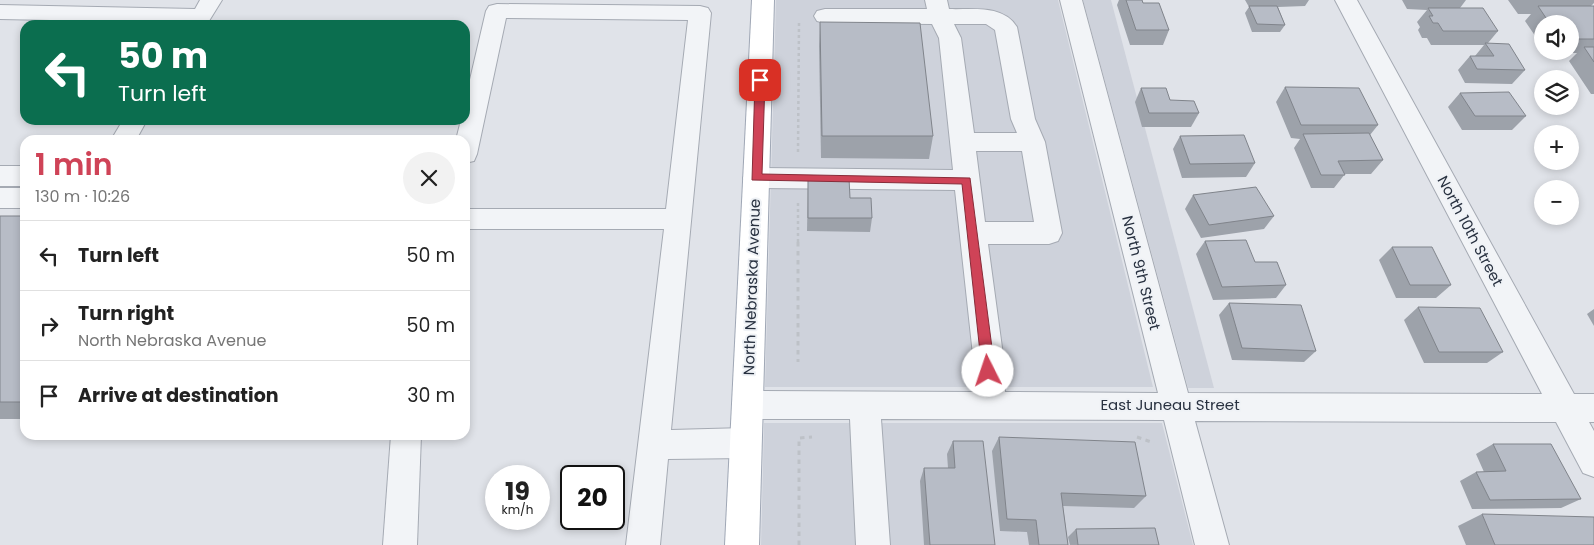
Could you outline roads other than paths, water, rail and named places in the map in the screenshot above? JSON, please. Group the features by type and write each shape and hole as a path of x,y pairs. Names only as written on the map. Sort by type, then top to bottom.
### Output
{"main road":[{"name":"North Nebraska Avenue","path":"742,545 763,0"}],"street":[{"name":"North 9th Street","path":"1071,0 1212,545"},
{"name":"North 10th Street","path":"1346,0 1594,462"},
{"path":"938,8 950,38 964,142 966,180 988,355 990,405"},
{"path":"825,16 938,8 991,17 1006,27 1023,119 1033,142 1049,233 973,233"},
{"path":"469,135 497,11 700,13 652,445 643,545"},
{"path":"0,12 203,14"},
{"path":"964,142 1033,142"},
{"path":"0,176 20,176"},
{"path":"756,178 966,180"},
{"path":"0,198 20,198"},
{"path":"470,219 677,219"},
{"name":"East Juneau Street","path":"747,405 1594,408"},
{"path":"865,405 872,545"},
{"path":"400,545 406,440"},
{"path":"652,445 746,443"}]}
